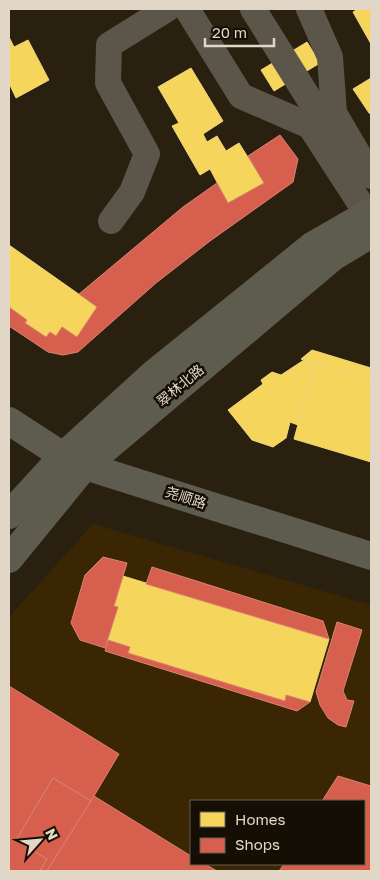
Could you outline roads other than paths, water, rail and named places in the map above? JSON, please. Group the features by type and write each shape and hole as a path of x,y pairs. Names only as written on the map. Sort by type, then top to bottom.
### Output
{"main road":[{"name":"翠林北路","path":"9,516 74,461 152,375 312,246 370,215"},
{"name":"尧顺路","path":"9,421 74,461 371,556"},
{"name":"翠林北路","path":"9,558 74,461"}],"street":[{"path":"112,221 132,192 147,154 108,83 109,45 167,9"},
{"path":"187,9 241,96 310,126 370,215"},
{"path":"253,9 370,215"},
{"path":"309,9 330,57 334,113 371,176"}]}
